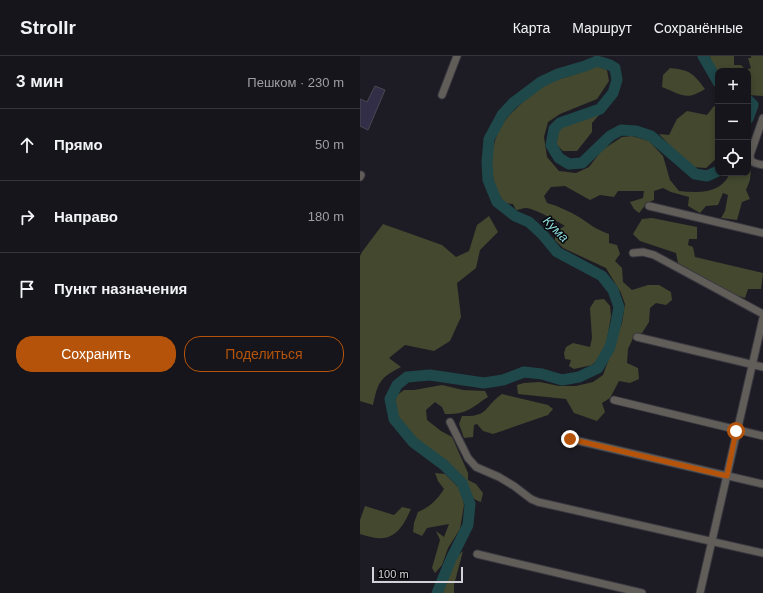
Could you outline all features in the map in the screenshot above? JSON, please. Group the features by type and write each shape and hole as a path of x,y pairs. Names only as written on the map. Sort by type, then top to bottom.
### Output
{"street":[{"path":"442,95 457,56"},
{"path":"763,118 750,155 750,159 752,162 763,165"},
{"path":"649,206 763,233"},
{"path":"633,254 643,252 654,255 763,314"},
{"path":"700,593 763,318"},
{"path":"637,337 763,367"},
{"path":"614,400 736,431 763,436"},
{"path":"450,422 468,458 476,467 504,480 531,499 538,502 763,553"},
{"path":"570,439 763,484"},
{"path":"477,554 642,593"}],"green space":[{"path":"710,56 734,56 734,65 741,65 744,68 715,69"},
{"path":"751,56 763,56 763,96 751,95 751,68 748,58 751,58"},
{"path":"596,66 607,70 609,81 597,99 560,114 548,122 544,137 547,157 559,171 576,173 589,167 602,150 622,137 632,136 649,141 663,156 670,180 679,191 709,191 721,185 728,176 750,176 746,190 750,199 742,202 737,220 721,218 725,211 728,195 723,193 718,205 706,206 700,213 688,206 689,197 663,188 654,191 654,200 647,203 639,213 634,209 630,202 643,198 644,191 618,191 614,197 600,195 590,200 565,186 551,187 544,196 547,203 579,217 597,229 609,234 609,243 617,245 620,254 615,261 622,268 623,282 632,290 648,285 659,285 671,292 672,300 666,305 656,303 650,308 649,322 642,333 635,334 628,349 627,363 638,368 639,379 630,383 619,381 610,398 602,403 605,412 597,421 574,413 566,399 518,394 517,385 540,382 559,386 576,386 593,382 603,375 622,323 625,304 621,293 606,268 563,248 555,240 555,231 565,226 552,218 535,211 526,208 516,210 513,204 505,203 499,194 492,172 493,149 496,138 507,118 522,103 543,86 555,80"},
{"path":"670,68 687,71 697,79 705,89 693,95 684,96 662,87 663,75"},
{"path":"715,106 715,160 706,168 693,167 659,134 669,135 677,119 687,111 707,115"},
{"path":"597,114 599,115 592,123 592,132 577,151 563,151 557,145 557,135 561,125"},
{"path":"489,216 498,232 480,250 476,268 457,283 461,317 450,341 434,351 405,345 389,358 401,367 388,374 378,386 373,405 360,401 360,256 362,252 383,224 442,245 456,257 469,251 477,225"},
{"path":"652,218 697,227 697,239 689,239 688,245 693,247 695,257 763,273 761,289 748,289 745,298 729,293 678,263 676,253 640,241 633,234 642,219"},
{"path":"604,299 610,306 611,316 606,345 601,357 592,365 574,369 569,366 571,360 565,359 564,353 566,347 573,343 590,347 592,338 590,308 595,300"},
{"path":"442,385 463,390 485,391 488,397 471,409 459,413 445,414 442,407 435,402 426,410 427,420 441,431 452,437 468,473 468,480 476,484 483,493 481,502 470,495 459,475 411,436 397,417 396,396 404,390 414,390"},
{"path":"502,394 548,405 553,409 548,415 493,434 483,431 477,424 474,425 473,437 464,438 459,424 462,416 471,416 482,413"},
{"path":"435,473 445,474 461,490 464,505 460,529 448,548 442,565 435,573 432,568 440,540 436,531 444,537 449,524 427,528 422,536 413,532 414,523 418,512 433,503 444,489 438,481"},
{"path":"365,506 394,515 402,507 411,509 402,526 397,531 386,538 379,538 360,534 360,520"},
{"path":"463,551 454,585 454,593 443,593 454,559"}],"building":[{"path":"375,86 385,90 368,130 360,126 360,99 367,102"}],"waterway":[{"name":"Кума","path":"703,56 715,77"},
{"name":"Кума","path":"437,593 451,559 468,525 470,504 462,483 444,465 413,442 394,419 390,399 397,385 407,377 430,375 484,383 503,380 524,372 542,374 562,380 579,377 598,368 610,347 619,307 613,290 602,276 557,252 543,235 529,222 515,216 497,202 488,180 487,162 489,139 502,115 513,103 541,82 558,74 597,61 615,68 617,80 613,93 600,109 560,123 554,129 551,145 559,158 569,164 582,163 610,136 621,130 636,131 651,136 695,174 707,176 715,172"},
{"name":"Кума","path":"751,103 753,105 751,111"}],"route":[{"path":"570,439 727,476 736,431"}]}
